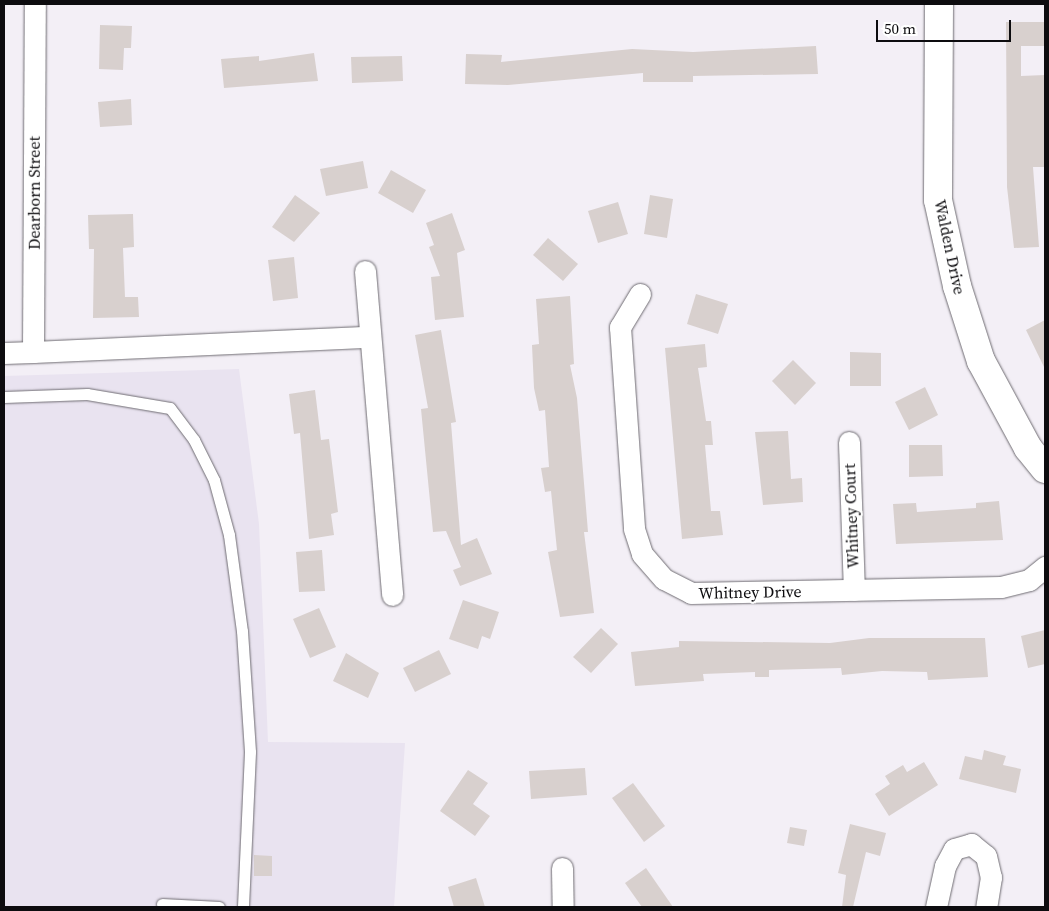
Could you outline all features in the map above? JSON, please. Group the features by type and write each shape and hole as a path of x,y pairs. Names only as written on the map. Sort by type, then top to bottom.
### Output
{"street":[{"name":"Dearborn Street","path":"33,352 35,4"},
{"name":"Walden Drive","path":"939,4 938,200 957,286 981,361 1028,448 1045,468"},
{"path":"365,271 392,595"},
{"name":"Whitney Drive","path":"640,294 620,327 634,529 642,554 664,579 691,593 1001,587 1029,580 1045,567"},
{"path":"4,353 369,337"},
{"name":"Whitney Court","path":"849,442 854,590"},
{"path":"936,907 945,866 954,850 971,844 986,856 991,877 986,907"},
{"path":"562,868 564,907"}],"lane":[{"path":"4,397 87,394 170,408 194,440 214,480 229,535 242,631 250,752 243,907"},
{"path":"162,904 219,907"}],"shaded area":[{"path":"239,369 259,524 268,742 405,743 394,907 4,907 4,376"}],"building":[{"path":"1006,22 1045,22 1045,46 1021,46 1021,76 1045,75 1044,167 1033,167 1039,247 1014,248 1007,187"},
{"path":"100,25 132,26 131,48 124,48 123,70 99,69"},
{"path":"816,46 818,74 693,76 693,82 643,82 643,73 508,85 465,84 466,54 502,55 501,62 632,49 693,52"},
{"path":"314,53 318,81 224,88 221,59 259,56 259,61"},
{"path":"402,56 403,81 352,83 351,57"},
{"path":"131,99 132,125 100,127 98,102"},
{"path":"363,161 368,188 326,196 320,169"},
{"path":"391,170 426,190 413,213 378,193"},
{"path":"295,195 320,213 294,242 272,227"},
{"path":"650,195 673,199 667,238 644,234"},
{"path":"618,202 628,234 598,243 588,211"},
{"path":"452,213 465,250 457,253 464,317 435,320 431,277 440,276 429,247 434,245 426,223"},
{"path":"133,214 134,247 123,248 125,297 138,297 139,317 93,318 94,249 89,249 88,215"},
{"path":"548,238 578,264 563,281 533,255"},
{"path":"294,257 298,298 273,301 268,260"},
{"path":"696,294 728,304 718,334 687,324"},
{"path":"570,296 574,364 570,365 577,398 588,532 584,532 594,613 560,617 548,552 557,550 551,491 545,492 541,468 549,467 545,410 539,411 534,388 532,345 539,344 536,299"},
{"path":"1045,320 1045,369 1026,330"},
{"path":"441,330 456,422 451,423 461,545 477,538 492,574 460,586 453,570 461,567 446,531 433,532 421,409 428,408 415,335"},
{"path":"705,344 707,367 698,368 706,421 711,421 713,445 705,445 711,511 720,511 723,535 682,539 665,348"},
{"path":"850,352 881,353 881,386 850,386"},
{"path":"793,360 816,383 795,405 772,381"},
{"path":"925,387 938,415 909,430 895,402"},
{"path":"315,390 321,440 329,439 338,512 331,514 334,535 309,539 300,433 294,434 289,394"},
{"path":"788,431 791,479 802,478 803,502 763,505 755,432"},
{"path":"909,445 942,445 943,476 909,477"},
{"path":"999,501 1003,540 896,544 893,504 916,503 917,512 976,508 976,503"},
{"path":"322,550 325,591 299,592 296,552"},
{"path":"463,600 499,612 490,639 482,636 478,649 449,639"},
{"path":"319,608 336,647 310,658 293,619"},
{"path":"601,628 618,644 591,673 573,657"},
{"path":"1045,630 1045,664 1028,668 1021,636"},
{"path":"869,638 985,638 988,677 928,680 927,672 882,671 842,675 841,668 769,670 769,677 755,677 755,672 703,674 704,681 635,686 631,652 679,647 679,641 830,643"},
{"path":"439,650 451,674 415,692 403,668"},
{"path":"346,653 379,673 368,698 333,681"},
{"path":"984,750 1006,756 1003,765 1021,769 1016,793 959,779 965,756 982,760"},
{"path":"924,762 938,785 889,816 875,794 890,784 885,776 903,765 907,772"},
{"path":"585,768 587,795 531,799 529,771"},
{"path":"468,770 488,783 473,804 490,816 475,836 440,811"},
{"path":"633,783 665,826 644,842 612,798"},
{"path":"850,824 886,833 880,856 866,852 853,907 842,907 846,875 838,873"},
{"path":"790,827 807,830 804,846 787,843"},
{"path":"254,855 272,856 272,876 254,876"},
{"path":"646,868 673,907 642,907 625,883"},
{"path":"476,878 485,907 454,907 448,887"}]}
